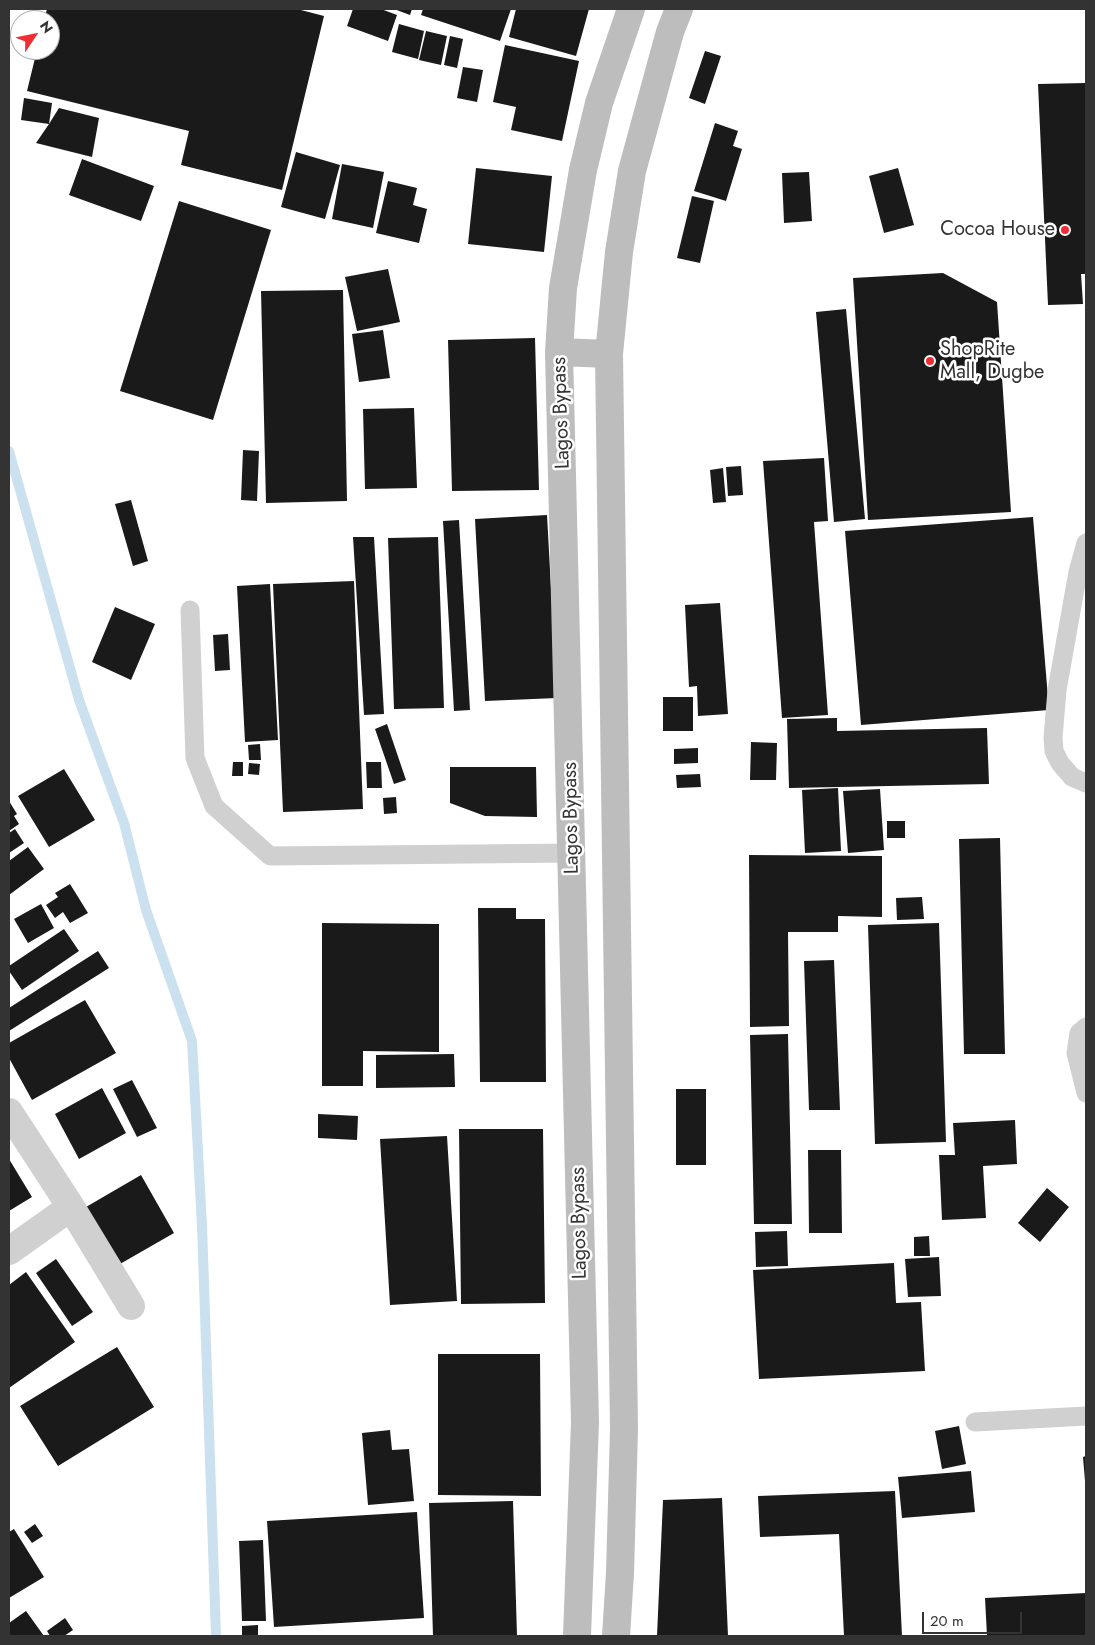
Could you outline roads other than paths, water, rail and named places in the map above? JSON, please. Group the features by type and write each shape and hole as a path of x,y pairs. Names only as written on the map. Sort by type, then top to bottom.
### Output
{"main road":[{"name":"Lagos Bypass","path":"577,1636 585,1422 560,352 563,288 583,170 599,103 631,9"},
{"name":"Lagos Bypass","path":"616,1636 620,1573 624,1429 609,354 619,252 632,171 670,32 679,9"},
{"path":"560,352 609,354"}],"street":[{"path":"9,1112 131,1306"},
{"path":"9,1251 71,1208"}],"lane":[{"path":"1086,544 1078,572 1057,690 1053,738 1054,751 1060,763 1072,777 1086,783"},
{"path":"190,610 195,758 214,806 270,856 573,853"},
{"path":"1086,1027 1079,1034 1076,1053 1086,1093"},
{"path":"975,1422 1086,1416"}],"waterway":[{"path":"9,451 79,700 124,823 146,910 192,1041 202,1226 216,1636"}],"place":[{"name":"Cocoa House","path":"1065,230"},
{"name":"ShopRite Mall, Dugbe","path":"930,361"}]}
